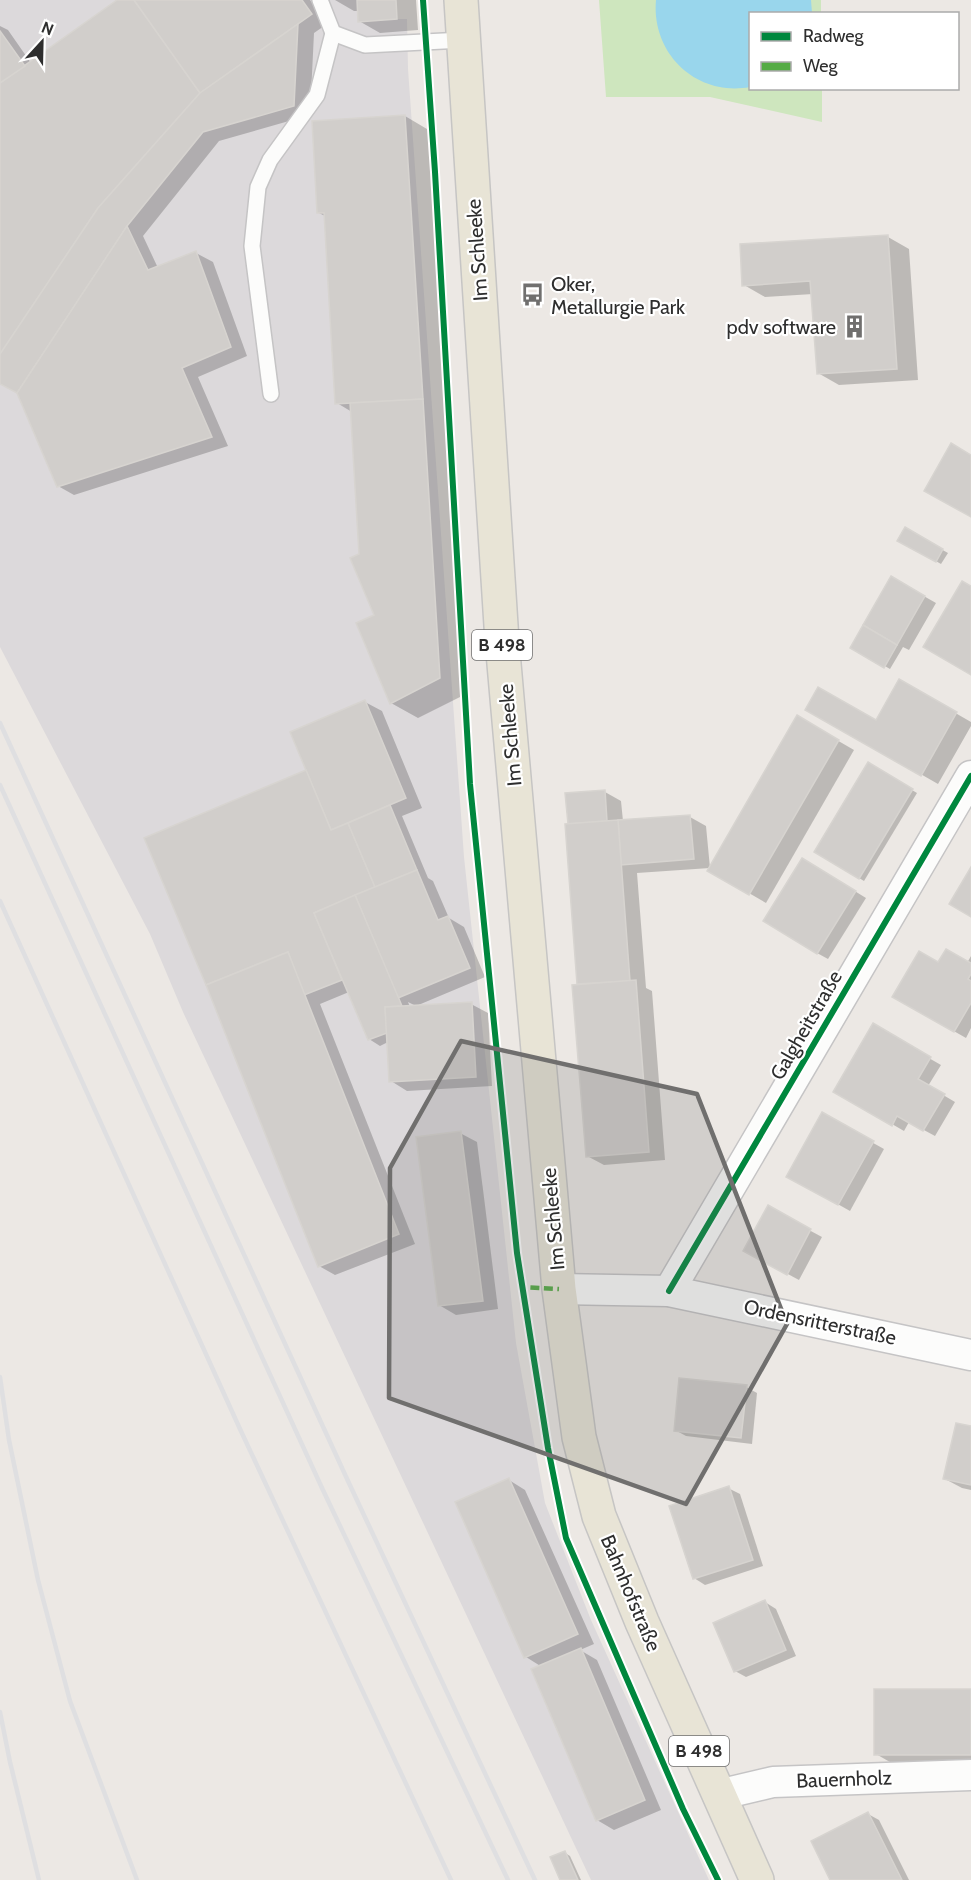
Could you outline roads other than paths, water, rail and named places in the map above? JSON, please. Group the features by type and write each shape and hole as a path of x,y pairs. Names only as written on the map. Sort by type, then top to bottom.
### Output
{"main road":[{"name":"Im Schleeke","path":"461,0 502,641 559,1289"},
{"name":"Bahnhofstraße","path":"559,1289 579,1437 599,1516 647,1633 757,1880"}],"street":[{"name":"Galgheitstraße","path":"669,1291 971,776"},
{"path":"559,1289 669,1291"},
{"name":"Ordensritterstraße","path":"669,1291 971,1355"},
{"name":"Bauernholz","path":"718,1795 773,1782 971,1774"}],"lane":[{"path":"271,394 252,246 258,187 270,160 317,95 333,33 320,0"},
{"path":"333,33 365,45 463,40"}],"water":[{"path":"656,0 811,0 812,12 749,12 749,87 731,88 712,85 681,68 661,38 656,20"}],"railway":[{"path":"0,723 348,1481 535,1880"},
{"path":"0,785 322,1488 508,1880"},
{"path":"0,901 240,1429 451,1880"},
{"path":"0,1377 9,1440 38,1580 70,1701 137,1880"},
{"path":"0,1712 39,1880"}],"place":[{"name":"Oker, Metallurgie Park","path":"533,295"},
{"name":"pdv software","path":"854,327"}]}
